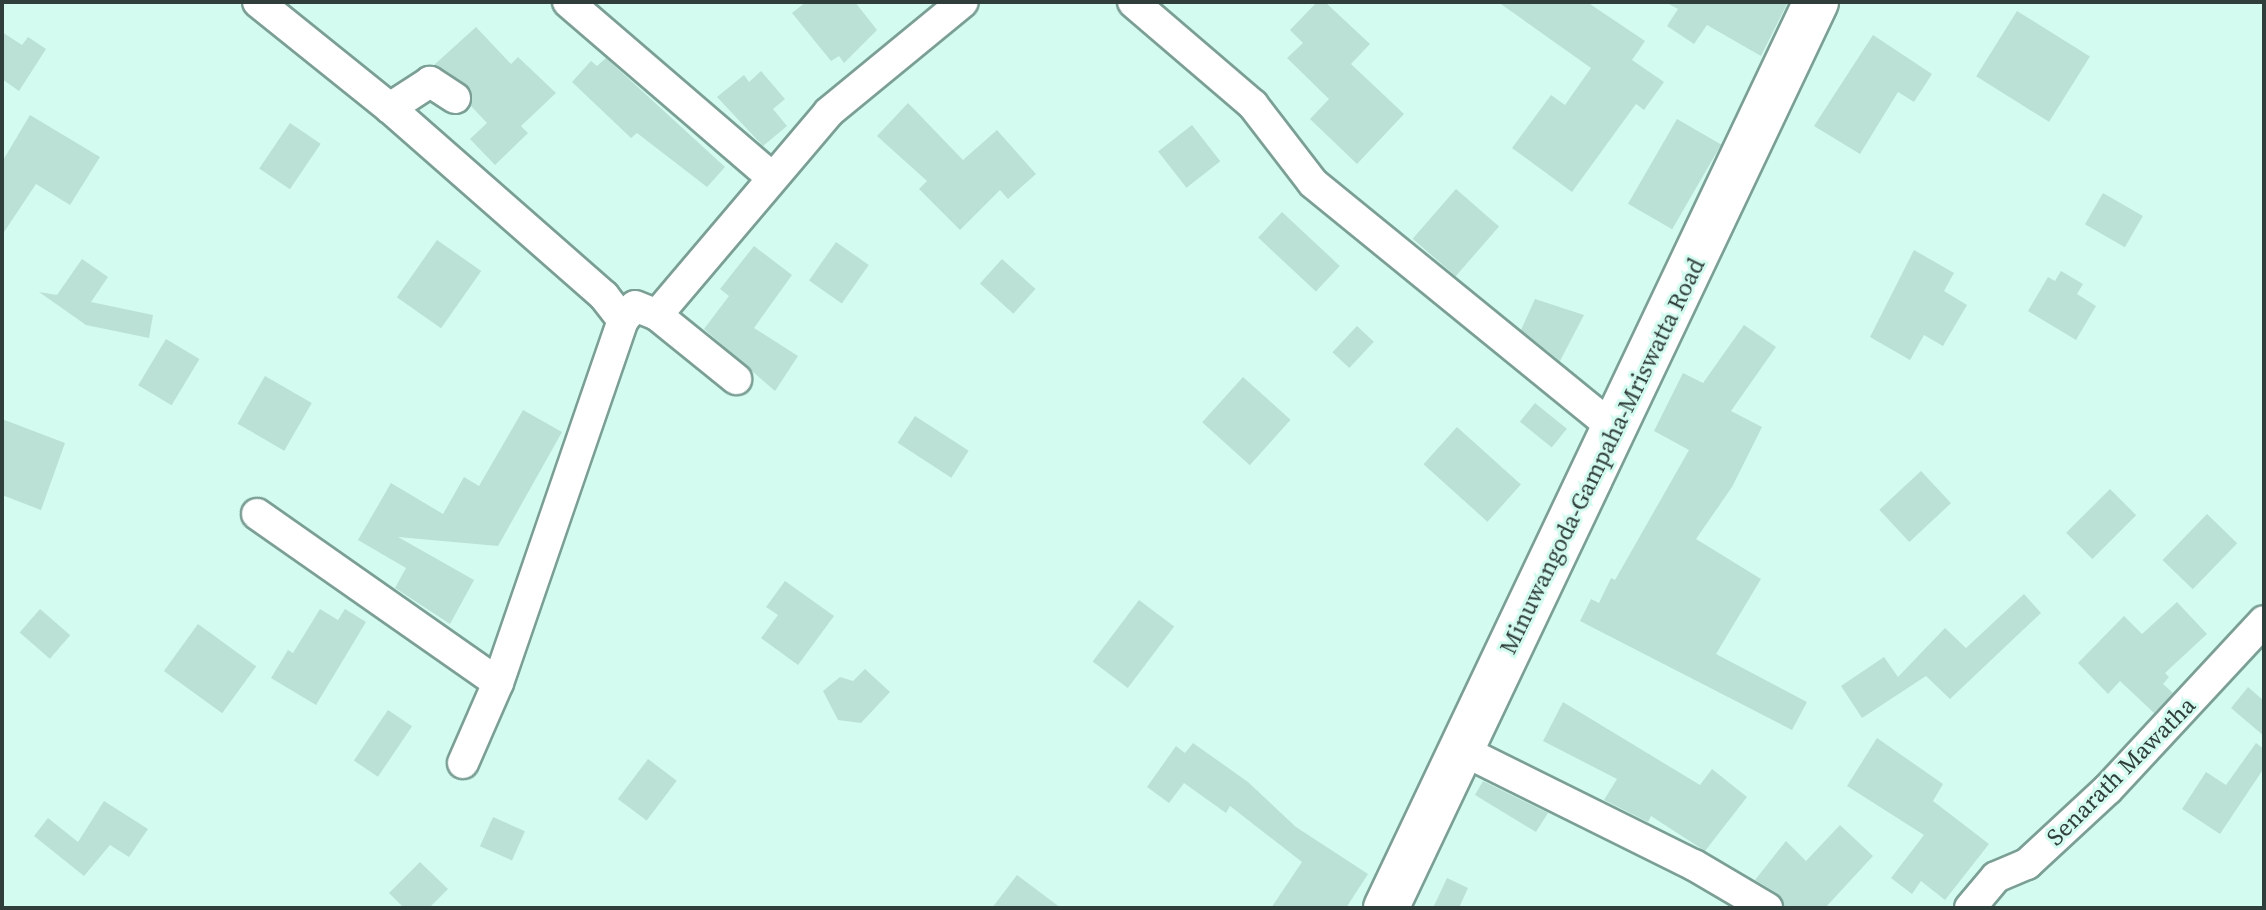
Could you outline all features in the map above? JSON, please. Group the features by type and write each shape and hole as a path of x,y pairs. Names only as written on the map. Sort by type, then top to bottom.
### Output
{"main road":[{"name":"Minuwangoda-Gampaha-Mriswatta Road","path":"1386,908 1816,2"}],"street":[{"path":"258,2 390,108 604,296 623,320"},
{"path":"568,2 770,176"},
{"path":"657,315 770,176 829,112 963,2"},
{"path":"1133,2 1253,105 1313,183 1615,429"},
{"path":"390,108 430,82 455,98"},
{"path":"463,763 498,683 623,320 635,306 657,315 736,379"},
{"path":"257,514 498,683"},
{"name":"Senarath Mawatha","path":"1970,908 1996,877 2027,864 2108,789 2264,621"},
{"path":"1462,750 1694,865 1767,908"}],"building":[{"path":"806,2 855,2 877,30 844,63 839,56 831,61 792,13"},
{"path":"1317,2 1325,2 1370,44 1351,64 1404,114 1357,164 1310,119 1329,99 1287,58 1303,43 1290,30"},
{"path":"1498,2 1587,2 1645,41 1632,60 1664,82 1644,110 1636,104 1572,192 1512,148 1551,95 1565,105 1591,68"},
{"path":"1665,2 1788,2 1761,56 1707,25 1694,44 1667,26 1678,9"},
{"path":"2017,11 2090,57 2049,122 1976,76"},
{"path":"476,27 511,64 518,57 556,93 521,126 528,133 495,165 470,139 487,123 471,106 471,89 434,65"},
{"path":"2,32 22,45 28,37 46,49 19,91 2,79"},
{"path":"1873,35 1932,74 1914,102 1898,92 1860,154 1814,126"},
{"path":"606,58 725,167 707,187 637,133 631,138 572,82 591,61 597,66"},
{"path":"761,71 785,99 773,109 787,126 763,146 717,97 744,75 749,82"},
{"path":"908,103 963,160 997,130 1036,174 1008,199 1000,190 960,230 919,189 927,181 877,136"},
{"path":"30,115 100,157 70,205 36,184 2,235 2,162"},
{"path":"1677,119 1721,144 1672,229 1628,204"},
{"path":"290,123 321,144 290,189 259,169"},
{"path":"1192,125 1220,161 1186,188 1158,151"},
{"path":"1456,189 1499,226 1456,276 1413,239"},
{"path":"2103,193 2143,216 2125,247 2085,224"},
{"path":"1282,212 1340,266 1316,291 1258,238"},
{"path":"437,240 481,271 441,328 397,297"},
{"path":"836,242 869,265 842,303 809,281"},
{"path":"754,246 792,275 754,328 798,356 775,391 704,329 729,296 720,289"},
{"path":"1914,250 1954,273 1944,291 1967,305 1943,346 1924,335 1910,360 1870,337"},
{"path":"82,259 108,277 91,302 153,315 149,338 86,325 39,292 57,295"},
{"path":"1002,259 1035,289 1013,314 980,284"},
{"path":"2061,271 2083,284 2077,294 2096,306 2076,340 2028,311 2048,277 2055,281"},
{"path":"1535,299 1584,315 1560,361 1521,330"},
{"path":"1744,325 1776,347 1731,411 1762,427 1732,487 1696,539 1761,579 1716,654 1807,702 1792,730 1580,621 1591,599 1599,603 1611,578 1615,580 1689,450 1654,431 1683,373 1703,383"},
{"path":"1357,326 1374,342 1349,368 1332,352"},
{"path":"166,339 199,359 172,405 138,385"},
{"path":"265,376 312,403 284,451 238,424"},
{"path":"1243,377 1291,420 1250,465 1202,422"},
{"path":"1535,403 1567,429 1552,447 1520,422"},
{"path":"523,410 562,432 498,546 398,537 474,580 450,624 395,588 406,568 358,540 391,483 443,514 464,477 479,486"},
{"path":"915,416 969,451 951,478 898,443"},
{"path":"2,419 65,443 41,510 2,495"},
{"path":"1457,427 1521,485 1487,522 1424,464"},
{"path":"1921,471 1951,503 1909,542 1879,510"},
{"path":"2110,489 2136,515 2092,559 2066,533"},
{"path":"2207,514 2237,543 2193,589 2163,560"},
{"path":"785,581 834,616 798,665 761,638 778,615 766,607"},
{"path":"2024,594 2041,613 1950,699 1926,676 1862,718 1841,686 1884,657 1898,677 1945,628 1966,648"},
{"path":"1139,600 1174,626 1128,688 1093,661"},
{"path":"2177,602 2207,634 2165,673 2169,677 2163,684 2173,693 2154,713 2120,681 2108,694 2078,663 2124,616 2142,634"},
{"path":"40,609 70,635 50,659 20,632"},
{"path":"320,609 338,620 345,609 366,622 316,705 271,678 288,650 293,653"},
{"path":"198,624 256,666 222,713 164,671"},
{"path":"865,669 890,692 861,723 838,720 823,691 840,677 853,681"},
{"path":"2248,687 2264,701 2264,736 2231,708"},
{"path":"1563,702 1700,785 1712,769 1747,797 1705,851 1651,816 1648,822 1604,800 1617,779 1543,741"},
{"path":"388,710 412,726 378,777 354,761"},
{"path":"1877,738 1943,784 1933,801 1989,844 1945,900 1921,881 1912,894 1891,878 1924,835 1847,786"},
{"path":"1193,743 1248,782 1296,827 1368,874 1346,908 1271,908 1302,862 1230,806 1226,813 1184,783 1169,803 1147,787 1176,746 1185,753"},
{"path":"2256,743 2264,749 2264,768 2220,834 2182,809 2206,772 2226,785"},
{"path":"648,759 677,781 647,821 618,799"},
{"path":"1483,781 1548,813 1536,832 1475,795"},
{"path":"104,801 148,829 129,857 110,845 84,876 34,836 48,818 78,842"},
{"path":"493,817 525,831 512,860 480,846"},
{"path":"1840,825 1873,856 1825,908 1785,908 1777,893 1755,880 1786,841 1806,861"},
{"path":"420,862 448,889 429,908 404,908 389,893"},
{"path":"1017,875 1061,908 992,908"},
{"path":"1447,878 1468,888 1459,908 1433,908"}]}
